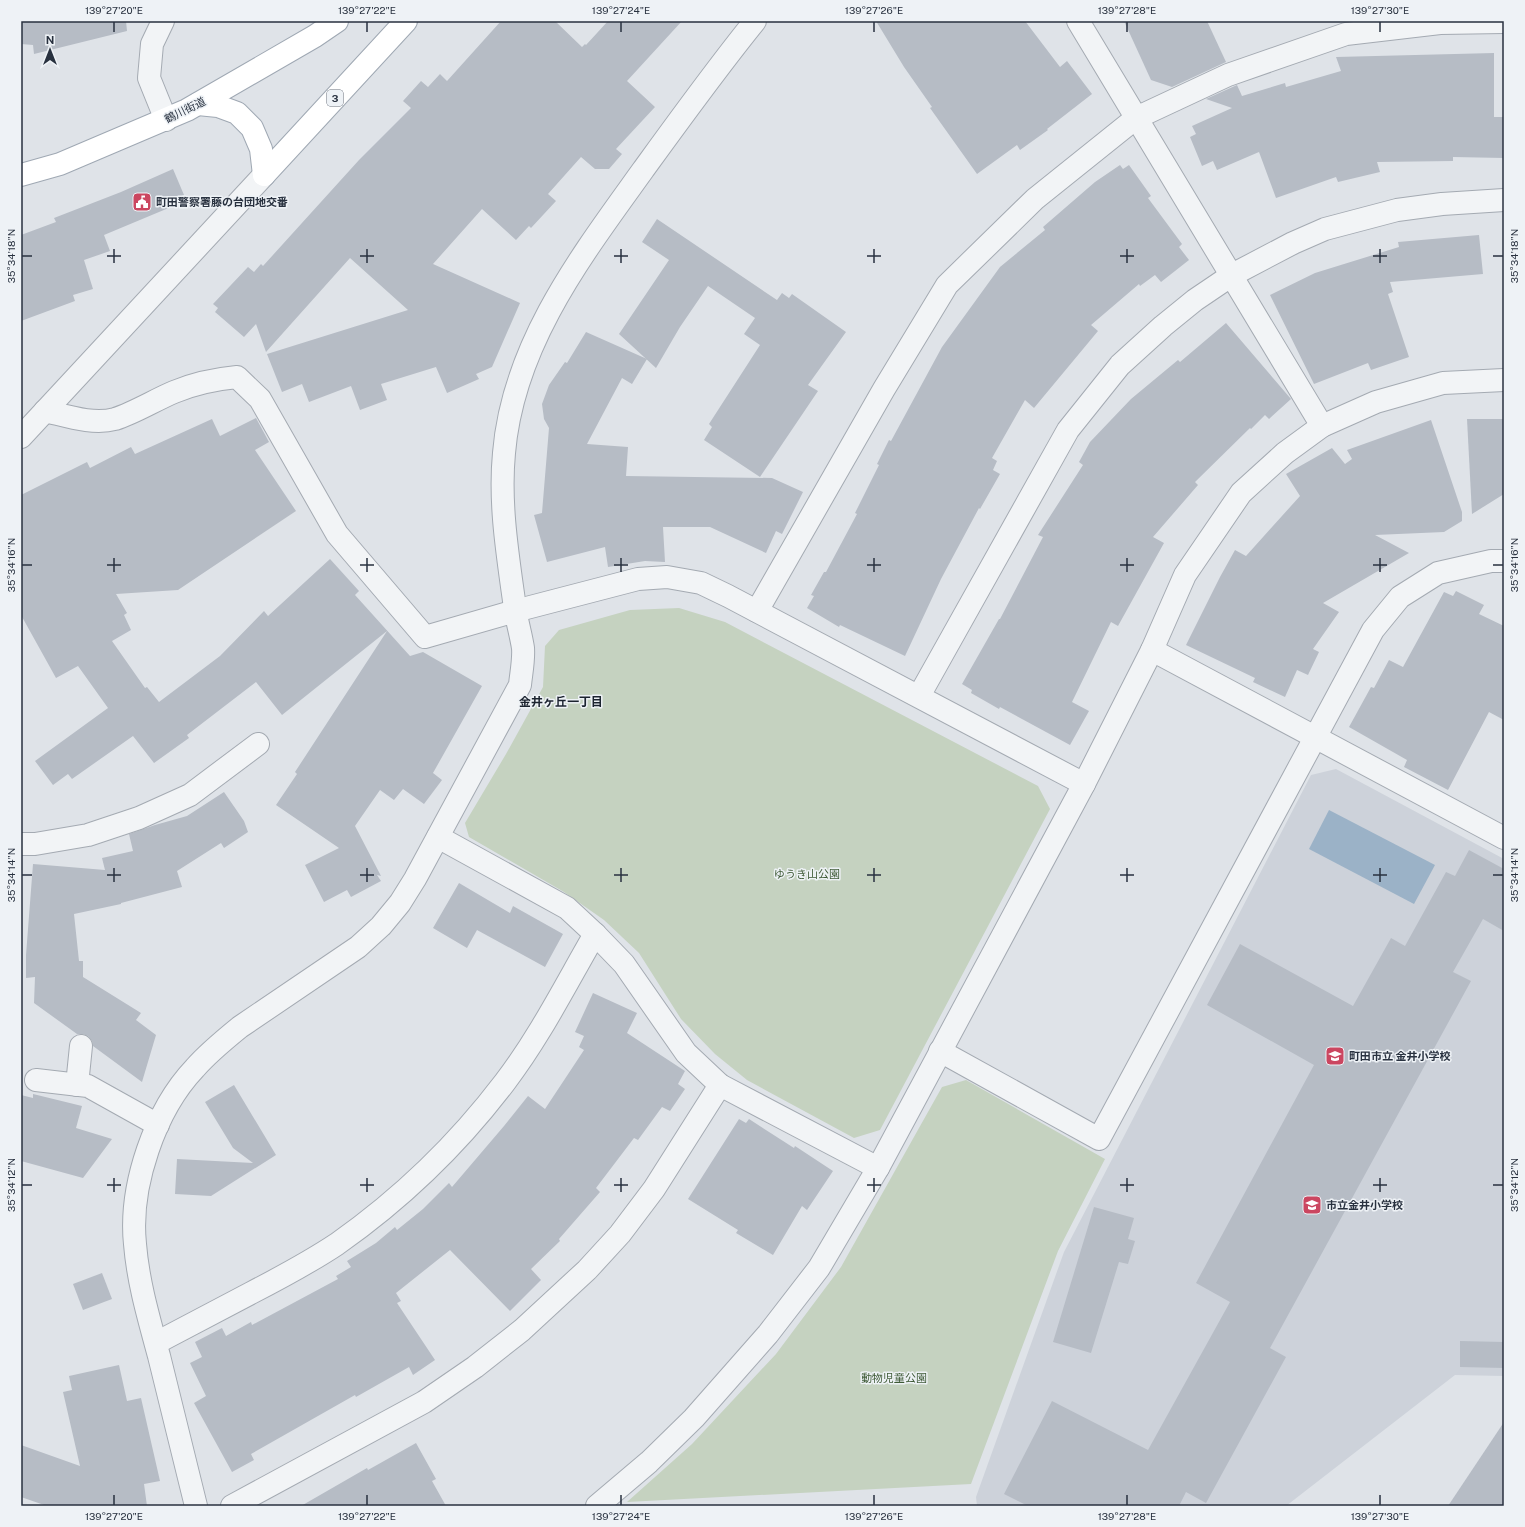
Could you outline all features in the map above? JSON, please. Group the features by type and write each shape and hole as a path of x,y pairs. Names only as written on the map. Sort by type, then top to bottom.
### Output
{"main road":[{"name":"鶴川街道","path":"21,176 60,164 166,120 198,104 315,36 337,21"},
{"name":"3","path":"264,175 406,21"},
{"path":"198,104 218,106 237,113 252,128 261,149 264,175"}],"street":[{"path":"163,21 152,44 149,78 166,120"},
{"path":"196,1506 156,1343 140,1286 135,1242 136,1204 143,1166 158,1125 175,1093 194,1068 223,1041 240,1027 358,948 381,926 400,903 438,837 520,685 523,650 516,611 503,501 504,452 512,402 526,358 546,315 600,230 716,68 755,21"},
{"path":"1078,21 1322,426"},
{"path":"757,611 884,389 947,284 1035,199 1136,118 1228,75 1346,34 1440,23 1504,22"},
{"path":"21,437 264,175"},
{"path":"919,696 1068,430 1120,365 1163,326 1195,300 1232,275 1293,243 1325,229 1397,210 1442,204 1504,200"},
{"path":"45,411 84,420 96,421 115,419 176,392 222,378 237,376 260,399 337,534 425,638 516,611 638,580 667,577 701,583 919,696 1084,784"},
{"path":"596,1506 649,1462 694,1418 768,1334 819,1268 878,1168 1084,784 1152,650 1185,575 1241,493 1285,453 1322,426 1376,402 1443,383 1504,380"},
{"path":"940,1051 1100,1139 1316,737 1352,666 1373,630 1400,597 1438,573 1491,560 1504,560"},
{"path":"1152,650 1504,838"},
{"path":"21,844 35,844 88,835 139,818 190,795 258,744"},
{"path":"438,837 567,908 624,964 686,1053 720,1085 878,1168"},
{"path":"156,1343 284,1276 336,1244 385,1207 426,1170 464,1132 505,1081 537,1034 595,934"},
{"path":"77,1085 81,1046"},
{"path":"36,1080 88,1086 158,1125"},
{"path":"232,1506 424,1402 475,1367 522,1330 587,1270 620,1234 654,1189 720,1085"}],"shaded area":[{"name":"町田市立 金井小学校","path":"1336,769 1504,859 1504,1376 1455,1375 1286,1506 977,1506 976,1497 1064,1252 1311,775"}],"green space":[{"name":"ゆうき山公園","path":"679,608 725,622 1038,786 1050,809 880,1130 854,1138 747,1080 715,1054 681,1019 639,953 604,920 564,892 469,837 465,823 506,754 543,687 545,646 559,630 630,610"},
{"name":"動物児童公園","path":"966,1080 1105,1159 1058,1251 971,1484 627,1502 692,1444 776,1354 841,1267 942,1087"}],"water":[{"path":"1329,810 1435,865 1414,904 1309,849"}],"building":[{"path":"21,21 126,21 127,31 34,54 33,45 21,44"},
{"path":"501,21 555,21 582,47 585,44 586,45 608,21 682,21 627,81 655,107 616,149 622,154 609,169 595,169 581,157 548,194 556,201 531,228 529,226 516,240 482,209 433,264 520,303 492,367 476,374 479,379 447,393 436,367 381,384 387,400 360,410 351,386 309,402 302,384 282,392 267,354 408,310 350,258 266,352 256,324 244,337 215,312 218,308 213,304 248,267 254,272 261,264 263,266 359,160 411,108 403,101 421,81 428,87 440,74 447,81"},
{"path":"876,21 1025,21 1060,67 1067,61 1092,94 1047,129 1048,130 1020,150 1017,145 977,174 930,108 932,107 904,67"},
{"path":"1124,21 1207,21 1226,62 1172,87 1151,80"},
{"path":"1494,53 1494,117 1504,117 1504,158 1453,157 1453,161 1377,162 1380,172 1338,182 1336,177 1276,198 1259,152 1217,170 1213,161 1202,166 1190,137 1196,134 1192,126 1232,108 1206,99 1237,85 1242,96 1285,83 1286,87 1341,71 1336,57"},
{"path":"1120,165 1123,169 1129,165 1151,196 1148,198 1182,244 1179,247 1189,260 1161,282 1155,275 1140,286 1139,284 1091,325 1098,331 1034,408 1025,400 992,458 997,461 993,470 1000,474 980,509 979,508 941,579 905,656 840,625 839,627 807,608 814,596 811,595 824,572 826,572 857,514 855,513 879,465 877,464 889,440 891,441 942,347 1000,267 1045,230 1043,227 1095,182"},
{"path":"173,169 184,195 169,201 171,207 104,235 110,251 84,260 93,289 73,295 75,301 21,321 21,235 56,222 54,218 121,192"},
{"path":"657,219 777,300 782,293 789,298 792,294 846,332 808,385 818,391 760,477 704,440 712,427 709,424 760,345 744,334 755,318 708,286 680,327 656,368 619,334 669,260 642,242"},
{"path":"1479,235 1483,274 1390,282 1393,292 1388,294 1409,357 1371,370 1368,363 1314,384 1270,295 1315,273 1399,247 1398,242"},
{"path":"1226,323 1291,399 1269,419 1265,415 1195,482 1198,485 1153,537 1164,543 1118,626 1111,622 1072,702 1089,711 1070,745 1000,707 999,709 971,693 972,690 962,684 1000,619 1043,537 1038,535 1083,465 1079,462 1090,442 1131,399 1178,360 1180,362"},
{"path":"586,332 647,359 632,384 622,378 587,444 628,447 626,476 772,478 803,492 782,534 776,531 766,553 710,527 663,527 665,562 645,561 608,567 605,547 547,562 534,515 542,513 549,428 544,419 542,404 549,385 565,362 567,363"},
{"path":"256,418 269,442 255,450 296,511 178,590 116,594 127,613 124,615 131,630 112,641 145,688 147,687 159,702 220,656 264,611 268,616 330,559 359,591 355,595 410,656 423,652 482,686 433,773 442,780 424,804 403,789 394,800 380,790 355,826 381,876 377,875 381,881 351,897 347,890 324,902 305,865 339,848 276,805 297,774 295,772 387,631 282,715 256,682 187,735 189,738 154,763 133,736 72,779 68,774 53,785 35,761 108,708 78,666 56,678 21,615 21,495 87,462 90,468 131,447 135,454 212,419 220,436"},
{"path":"1467,419 1504,419 1504,494 1472,514"},
{"path":"1431,420 1462,512 1462,521 1444,532 1375,535 1409,553 1323,603 1339,612 1313,649 1319,652 1308,675 1297,670 1285,697 1253,682 1255,678 1186,645 1235,550 1246,556 1300,496 1286,474 1332,448 1345,464 1352,459 1347,450"},
{"path":"1456,591 1484,605 1479,614 1504,626 1504,720 1489,712 1448,790 1404,767 1407,760 1349,727 1371,687 1374,688 1389,660 1403,667 1444,592 1453,596"},
{"path":"224,792 244,821 248,832 224,848 221,843 177,871 182,887 121,904 74,914 79,961 83,961 83,977 141,1013 136,1020 156,1035 142,1082 93,1046 92,1041 88,1036 77,1034 34,1003 35,977 26,978 26,955 33,864 105,870 102,858 133,851 129,834 187,816"},
{"path":"1469,850 1504,869 1504,931 1483,919 1453,972 1471,981 1270,1348 1286,1357 1206,1503 1186,1492 1179,1506 1028,1506 1004,1494 1052,1401 1148,1450 1230,1302 1196,1283 1314,1065 1207,1005 1240,944 1353,1006 1391,938 1405,946 1446,872 1455,876"},
{"path":"459,883 510,913 513,906 563,934 545,967 477,930 467,948 433,928"},
{"path":"593,993 637,1013 627,1033 685,1071 678,1084 685,1089 670,1111 662,1107 638,1140 634,1138 596,1188 600,1192 559,1239 560,1241 531,1269 541,1280 510,1311 450,1250 396,1293 401,1301 397,1303 435,1360 413,1375 409,1367 356,1397 355,1395 251,1454 254,1460 232,1472 194,1403 206,1396 190,1363 202,1357 195,1342 222,1328 226,1336 251,1322 252,1325 338,1279 336,1276 351,1267 347,1261 376,1243 395,1227 397,1230 423,1209 449,1183 452,1187 528,1096 545,1109 584,1050 579,1047 584,1036 575,1032"},
{"path":"234,1085 276,1155 211,1196 175,1194 177,1159 253,1163 233,1148 205,1102"},
{"path":"33,1094 82,1106 76,1128 112,1139 83,1178 21,1161 21,1095 33,1098"},
{"path":"739,1119 746,1123 749,1119 794,1148 795,1146 833,1171 807,1210 802,1206 773,1255 736,1233 738,1230 688,1199"},
{"path":"1094,1207 1134,1218 1128,1239 1135,1241 1128,1264 1119,1262 1091,1353 1053,1342"},
{"path":"102,1273 112,1299 83,1310 73,1284"},
{"path":"1460,1341 1504,1342 1504,1368 1460,1367"},
{"path":"119,1365 127,1401 141,1398 160,1481 144,1484 147,1506 47,1506 21,1497 21,1445 80,1466 63,1392 72,1390 69,1376"},
{"path":"1504,1422 1504,1506 1448,1506"},
{"path":"416,1443 436,1479 432,1481 446,1506 301,1506 367,1468 368,1470"}],"place":[{"name":"町田警察署藤の台団地交番","path":"142,202"},
{"name":"町田市立 金井小学校","path":"1335,1056"},
{"name":"市立金井小学校","path":"1312,1205"}],"district":[{"name":"金井ヶ丘一丁目","path":"561,702"}]}
